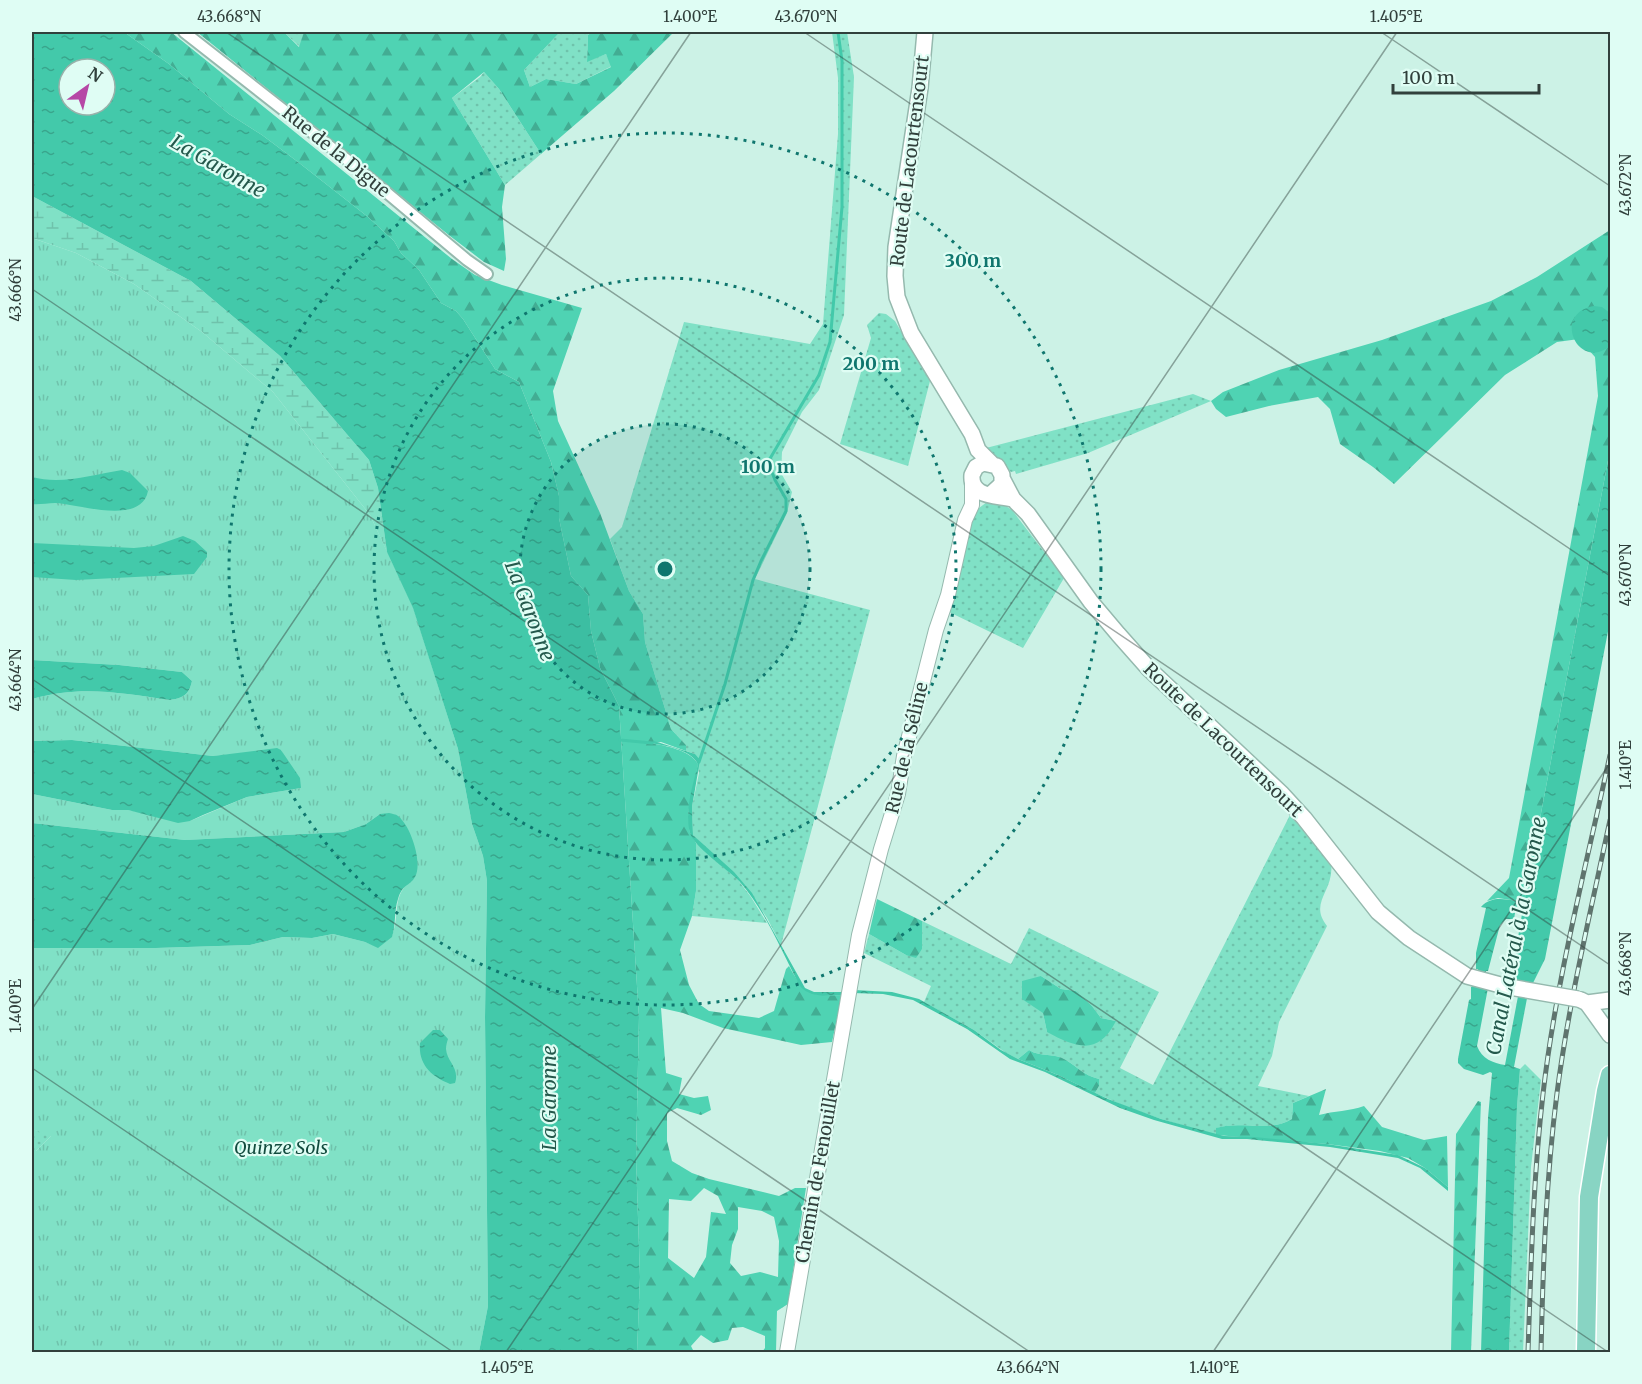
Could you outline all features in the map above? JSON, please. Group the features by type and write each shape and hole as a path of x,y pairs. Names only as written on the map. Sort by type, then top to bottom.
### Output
{"main road":[{"name":"Route de Lacourtensourt","path":"925,32 922,77 896,247 897,297 911,333 972,434 978,450 1000,470 1013,499 1028,514 1091,602 1118,634 1149,669 1282,794 1304,818 1378,912 1409,938 1478,980 1583,1001 1611,1000"},
{"path":"978,450 973,477 977,491 1013,499"},
{"path":"973,477 980,465 992,464"},
{"path":"990,494 999,489 1003,480"},
{"path":"1583,1001 1611,1035"},
{"path":"1586,1353 1588,1218 1592,1175 1606,1091 1611,1075"},
{"path":"1603,1116 1611,1098"}],"street":[{"name":"Rue de la Digue","path":"184,32 355,166 487,274"},
{"name":"Rue de la Séline","path":"848,992 861,924 898,794 904,756 936,630 948,595 966,520 972,505 973,477"},
{"path":"972,505 990,494"},
{"name":"Chemin de Fenouillet","path":"787,1353 848,992"}],"green space":[{"path":"124,32 171,32 452,259 475,275 582,308 553,391 558,421 600,513 629,591 643,614 645,642 671,729 686,745 686,751 661,742 651,743 684,752 698,764 688,813 690,833 696,843 696,891 692,916 680,950 689,985 699,1004 709,1011 759,1018 774,1011 786,969 789,966 799,983 809,992 822,995 842,995 832,1042 801,1045 723,1028 683,1013 661,1008 666,1073 682,1078 679,1094 694,1098 708,1096 711,1110 701,1115 677,1108 667,1113 667,1141 672,1161 692,1173 709,1179 779,1196 795,1188 806,1188 788,1304 777,1311 776,1352 762,1352 765,1348 765,1336 743,1327 732,1328 728,1340 713,1343 701,1335 691,1346 694,1352 637,1352 640,1277 636,1158 639,1017 619,706 600,668 591,631 588,595 571,576 559,518 559,496 551,462 519,382 495,369 463,319 456,311 441,303 419,270 401,253 394,241 368,217 262,135 229,114 169,64","holes":["704,1188 718,1196 726,1214 711,1212 706,1257 694,1278 668,1258 669,1199 691,1201","738,1207 762,1211 774,1217 779,1241 778,1277 760,1272 741,1276 730,1263 732,1245 738,1229"]},
{"path":"197,32 284,32 299,47 304,32 560,32 524,70 530,87 546,79 576,84 611,67 606,54 587,62 588,35 592,32 674,32 614,91 541,154 499,89 484,72 452,98 505,185 502,207 506,259 504,271 484,262 450,236"},
{"path":"284,32 304,32 300,47"},
{"path":"560,32 592,32 588,35 587,61 606,54 612,66 576,84 546,79 530,87 524,70"},
{"path":"832,32 847,32 854,77 844,315 819,390 802,412 782,452 781,473 792,492 787,513 755,579 870,610 781,945 767,918 745,885 693,835 692,807 699,773 695,754 686,751 686,745 671,729 645,642 643,614 629,591 610,539 622,527 684,322 810,344 823,324 838,134 838,78"},
{"path":"484,72 499,89 541,154 505,185 452,98"},
{"path":"32,196 191,281 280,356 369,460 378,488 387,552 370,515 273,392 202,332 134,284 76,253 32,238"},
{"path":"1610,230 1610,450 1523,908 1516,906 1517,901 1498,898 1487,901 1509,878 1598,396 1595,357 1579,339 1557,342 1505,375 1394,484 1340,444 1330,409 1318,397 1226,417 1216,409 1211,401 1223,392 1279,370 1382,340 1491,301 1537,277"},
{"name":"Quinze Sols","path":"32,238 76,253 134,284 202,332 273,392 370,515 413,607 458,749 472,824 483,856 487,881 485,1017 488,1306 479,1352 32,1352 32,1151 36,1151 51,1136 32,1129 32,948 250,945 283,937 312,938 333,934 378,947 392,936 399,898 414,878 380,814 366,824 344,832 185,840 32,823 32,794 112,810 128,810 190,821 247,797 301,788 281,750 213,756 72,740 32,741 32,699 84,691 170,700 185,695 192,681 182,672 119,665 32,660"},
{"path":"879,313 886,314 895,321 930,381 908,466 840,444 871,338 867,325"},
{"path":"1193,394 1211,401 1088,453 1016,474 986,448"},
{"path":"987,502 999,502 1012,510 1064,578 1023,648 949,612 972,521 979,508"},
{"path":"1290,815 1331,863 1331,873 1320,910 1327,926 1279,1022 1272,1056 1258,1086 1309,1096 1293,1103 1292,1119 1283,1123 1264,1126 1226,1126 1217,1128 1216,1135 1161,1119 1095,1093 1099,1086 1099,1079 1061,1058 1029,1050 1018,1059 974,1030 924,1002 931,986 864,953 869,934 906,955 922,949 922,921 1011,964 1029,928 1159,992 1120,1068 1153,1085","holes":["1041,976 1061,989 1076,991 1101,1018 1116,1021 1047,1032 1043,1013"]},
{"path":"696,843 738,880 767,923 692,916 696,891"},
{"path":"877,899 922,921 922,949 916,958 906,955 869,934"},
{"path":"1041,976 1061,989 1076,991 1101,1018 1116,1021 1102,1040 1086,1046 1077,1045 1047,1032 1043,1013 1022,999 1022,981"},
{"path":"1029,1050 1061,1058 1099,1079 1099,1086 1095,1093 1018,1059"},
{"path":"1525,1064 1541,1080 1531,1167 1523,1352 1509,1352 1517,1107 1520,1069"},
{"path":"1326,1089 1319,1115 1364,1106 1382,1127 1424,1140 1447,1136 1448,1187 1425,1168 1408,1158 1380,1151 1327,1144 1216,1135 1216,1128 1226,1126 1264,1126 1283,1123 1292,1119 1293,1103"},
{"path":"1478,1101 1481,1102 1471,1352 1451,1352 1456,1134"},
{"path":"32,1129 52,1135 36,1151 32,1151"}],"water":[{"name":"La Garonne","path":"32,32 124,32 169,64 229,114 262,135 368,217 394,241 401,253 419,270 441,303 456,311 463,319 495,369 519,382 551,462 559,496 559,518 571,576 588,595 591,631 600,668 619,706 639,1017 636,1158 640,1277 637,1352 479,1352 488,1306 485,1017 487,881 483,856 472,824 458,749 413,608 387,552 378,488 369,460 280,356 191,281 32,196"},
{"path":"1594,306 1602,307 1610,313 1610,346 1598,352 1588,352 1580,347 1574,338 1572,329 1574,319 1581,311"},
{"path":"1610,450 1610,621 1545,959 1528,993 1514,1067 1520,1069 1509,1352 1481,1352 1488,1118 1492,1073 1483,1075 1464,1069 1458,1063 1458,1059 1471,999 1471,987 1476,984 1478,969 1476,969 1476,953 1486,908 1481,907 1489,901 1502,899 1517,901 1517,906 1523,908","holes":["1515,913 1522,914 1515,963 1519,991 1505,1065 1488,1060 1477,1046 1488,988 1483,986 1500,925 1506,919 1514,919"]},
{"path":"122,470 130,473 148,491 143,502 134,508 108,510 55,503 32,504 32,477 65,480"},
{"path":"183,536 195,541 207,552 207,557 194,574 76,580 32,577 32,543 134,548 154,546"},
{"path":"32,660 119,665 182,672 192,681 185,695 170,700 84,691 32,699"},
{"path":"72,740 213,756 277,748 281,750 300,778 301,788 247,797 190,821 178,823 128,810 112,810 32,794 32,741"},
{"path":"654,741 695,754 700,760 692,807 693,835 734,872 752,893 805,988 814,992 842,992 842,995 825,996 809,993 800,986 765,918 749,893 739,881 697,844 690,833 689,807 698,764 695,759 684,752 650,743"},
{"path":"380,814 395,814 403,821 411,836 418,863 415,877 400,894 392,937 378,948 365,942 333,934 312,938 283,937 250,945 32,948 32,823 185,840 344,832 366,824"},
{"path":"854,990 892,992 919,999 974,1030 1001,1050 1018,1059 1108,1099 1161,1119 1224,1136 1327,1144 1398,1155 1425,1168 1448,1187 1448,1191 1420,1168 1398,1158 1330,1147 1247,1139 1222,1139 1154,1120 1120,1108 1045,1072 1010,1059 967,1029 913,1000 883,994 852,993"},
{"path":"433,1030 440,1030 448,1039 446,1049 455,1069 455,1083 450,1084 437,1078 421,1058 420,1043"}],"waterway":[{"path":"699,762 725,684 753,580 786,511 786,499 768,462 819,375 830,342 842,207 842,61 838,32"},
{"path":"620,740 652,743"}],"railway":[{"path":"1528,1352 1533,1223 1543,1094 1572,924 1610,755"},
{"path":"1541,1352 1550,1158 1557,1093 1574,990 1610,820"}],"water label":[{"name":"Canal Latéral à la Garonne","path":"1516,936"}]}
